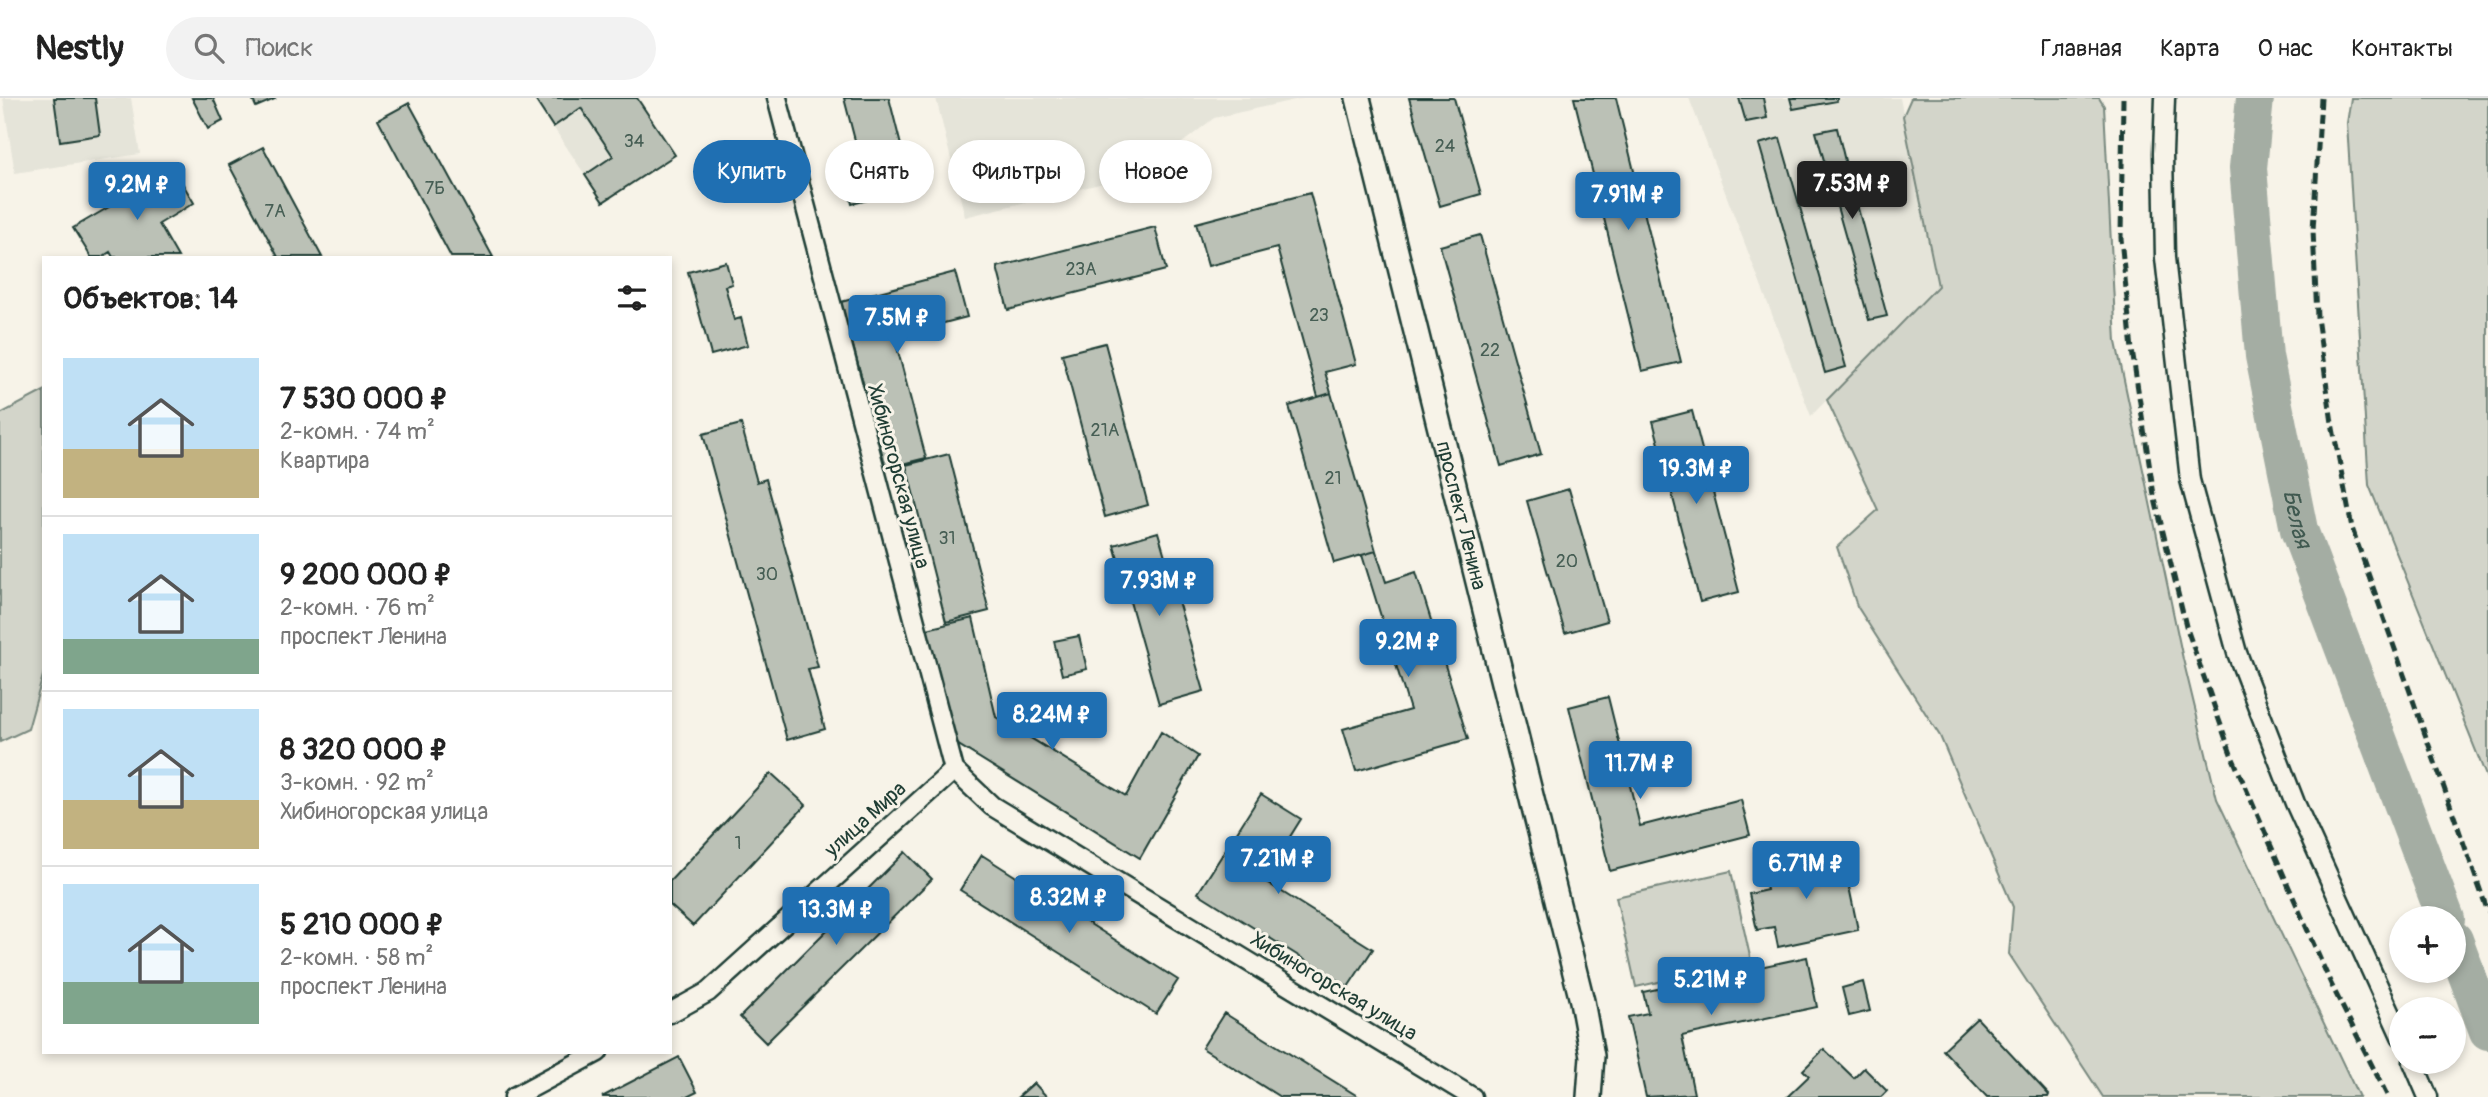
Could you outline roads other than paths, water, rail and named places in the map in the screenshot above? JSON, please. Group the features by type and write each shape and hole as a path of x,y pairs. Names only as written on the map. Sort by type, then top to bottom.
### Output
{"main road":[{"name":"проспект Ленина","path":"1358,98 1582,1001 1592,1056 1589,1097"}],"street":[{"name":"Хибиногорская улица","path":"777,98 954,770 992,806 1472,1097"},
{"path":"2165,98 2165,258 2190,480 2242,665 2295,803 2389,1010"},
{"name":"улица Мира","path":"672,1012 708,992 954,770"},
{"path":"513,1097 594,1054"},
{"path":"2418,1074 2428,1097"}],"waterway":[{"name":"Белая","path":"2255,98 2248,168 2264,356 2299,530 2441,906"},
{"name":"Белая","path":"2466,972 2488,1031"}],"railway":[{"path":"2123,98 2121,238 2132,350 2154,495 2186,626 2231,754 2331,984 2388,1097"},
{"path":"2321,98 2313,230 2317,317 2332,423 2352,528 2488,912"}]}
